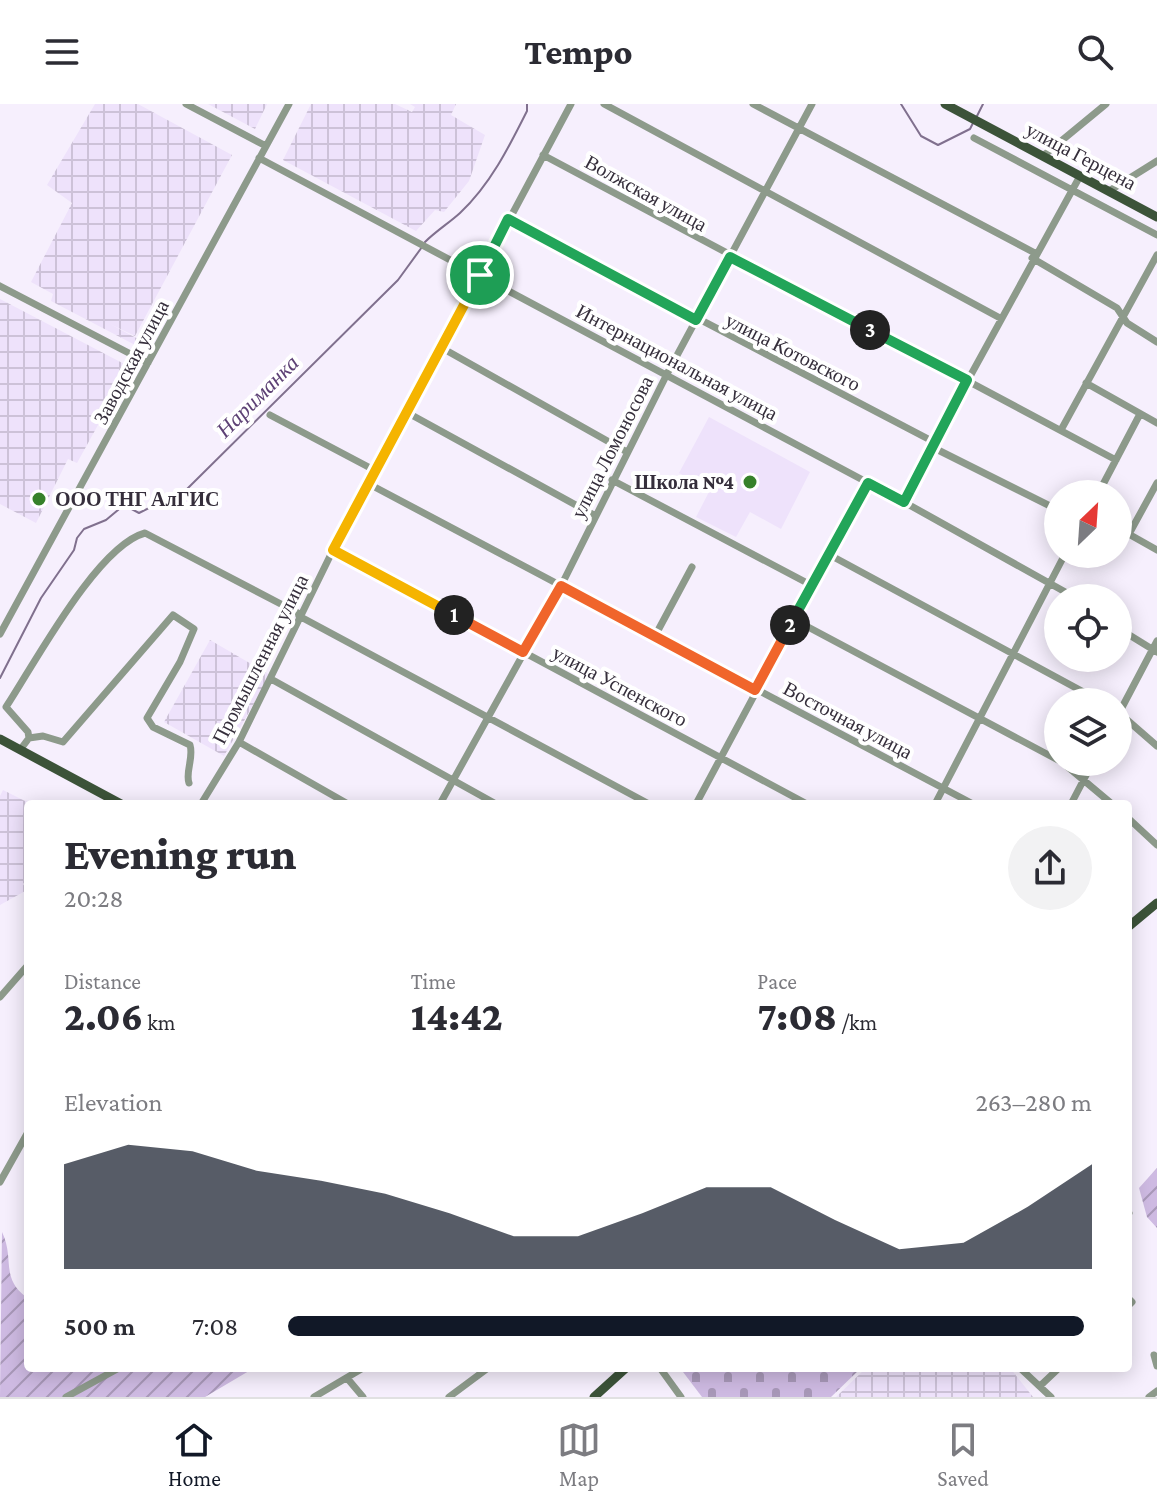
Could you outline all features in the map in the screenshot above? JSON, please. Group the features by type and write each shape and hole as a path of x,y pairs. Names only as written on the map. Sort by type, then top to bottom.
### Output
{"main road":[{"name":"улица Герцена","path":"945,104 1157,217"},
{"path":"0,739 114,800"},
{"path":"1132,923 1157,903"},
{"path":"594,1397 622,1372"}],"street":[{"path":"186,104 266,146"},
{"name":"Заводская улица","path":"0,634 289,104"},
{"name":"Промышленная улица","path":"203,800 239,742 333,550 571,104"},
{"path":"604,104 1000,318"},
{"path":"753,104 1034,256 1117,308 1123,317 1157,342"},
{"name":"улица Ломоносова","path":"442,800 561,586 667,374 812,104"},
{"path":"1043,156 1106,104"},
{"path":"974,138 1157,235"},
{"name":"Волжская улица","path":"543,155 1116,460"},
{"name":"Интернациональная улица","path":"259,158 1054,584"},
{"path":"1109,191 1157,161"},
{"path":"904,502 1000,318 1080,176"},
{"name":"улица Котовского","path":"508,219 1044,503"},
{"path":"1061,430 1157,255"},
{"path":"0,286 148,363"},
{"path":"442,348 627,452"},
{"path":"1086,383 1157,423"},
{"path":"408,413 594,515"},
{"path":"1105,480 1140,414"},
{"path":"270,415 376,471"},
{"path":"612,480 811,585"},
{"path":"698,800 868,483"},
{"path":"1132,529 1157,483"},
{"name":"Восточная улица","path":"369,484 965,800"},
{"path":"29,738 28,732 6,707 98,568 129,538 145,533 642,800"},
{"path":"1132,536 1157,550"},
{"name":"улица Успенского","path":"333,550 799,800"},
{"path":"828,554 1076,688"},
{"path":"655,636 692,567"},
{"path":"937,800 1058,568"},
{"path":"20,750 29,738 43,736 63,742 173,615 194,629 180,662 147,718 153,727 190,745 193,758 187,778 189,783"},
{"path":"793,619 1044,753"},
{"path":"1132,635 1156,647 1132,689"},
{"path":"271,679 489,800"},
{"path":"1132,725 1157,746"},
{"path":"239,742 341,800"},
{"path":"1081,776 1108,800"},
{"path":"1073,800 1084,778"},
{"path":"1132,822 1157,845"},
{"path":"0,997 24,970"},
{"path":"0,1182 24,1139"},
{"path":"1154,1355 1157,1366"},
{"path":"66,1397 112,1372"},
{"path":"314,1397 357,1372"},
{"path":"449,1397 483,1372"},
{"path":"663,1372 681,1397"},
{"path":"1024,1372 1051,1397"},
{"path":"1040,1386 1055,1372"},
{"path":"347,1378 363,1397"},
{"path":"1149,1397 1157,1391"}],"shaded area":[{"path":"95,104 138,104 232,155 135,336 110,324 140,340 137,346 51,301 53,294 31,282 72,203 47,185"},
{"path":"208,104 267,104 255,129"},
{"path":"311,104 395,104 412,112 415,107 410,104 456,104 451,115 485,135 469,181 444,212 435,210 416,231 283,160"},
{"path":"0,299 130,367 77,463 68,459 36,523 0,504"},
{"name":"Школа №4","path":"709,417 810,472 781,529 750,512 736,537 696,517 710,490 679,473"},
{"path":"210,640 270,675 224,756 164,722"},
{"path":"3,790 24,800 24,892 0,905 0,796"},
{"path":"862,1372 1013,1372 1033,1397 836,1397"}],"green space":[{"path":"1157,1168 1157,1228 1147,1217 1139,1188"},
{"path":"2,1232 10,1275 24,1295 24,1372 247,1372 205,1397 0,1397"},
{"path":"683,1372 857,1372 831,1397 702,1397"}],"waterway":[{"name":"Нариманка","path":"425,242 460,213 481,190 513,138 527,111 527,104"},
{"name":"Нариманка","path":"901,104 921,136 938,145 970,129 973,123"},
{"name":"Нариманка","path":"976,118 983,104"},
{"name":"Нариманка","path":"0,678 41,598 74,550 77,538 84,529 106,520 124,505 139,513 187,489 398,280 422,247"}],"place":[{"name":"Школа №4","path":"750,482"},
{"name":"ООО ТНГ АлГИС","path":"39,499"}],"route":[{"path":"508,219 696,320 730,257 967,380 904,502 868,483 755,690 561,586 523,652 333,550 480,275 508,219"}]}
